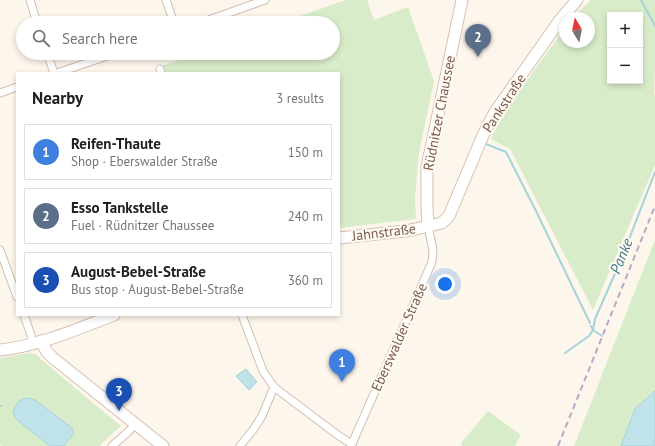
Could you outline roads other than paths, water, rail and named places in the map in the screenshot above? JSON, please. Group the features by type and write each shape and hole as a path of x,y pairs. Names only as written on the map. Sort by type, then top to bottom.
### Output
{"main road":[{"name":"Rüdnitzer Chaussee","path":"428,226 427,167 462,0"},
{"name":"Pankstraße","path":"428,226 442,223 448,216 484,133 495,112 560,20 576,0"},
{"name":"Jahnstraße","path":"340,238 405,231 428,226"},
{"path":"0,350 11,349 38,342 111,316"},
{"path":"38,342 53,358 163,446"}],"street":[{"path":"30,0 35,16"},
{"path":"166,0 172,16"},
{"path":"220,16 266,0"},
{"path":"50,60 56,72"},
{"path":"59,72 95,60"},
{"path":"0,93 16,87"},
{"name":"Eberswalder Straße","path":"352,445 432,262 433,250 428,226"},
{"path":"0,250 16,294"},
{"path":"24,316 27,325 38,342"},
{"path":"242,316 263,371 274,387 352,445"},
{"path":"240,446 254,430 262,416 274,387"},
{"path":"112,446 135,424"}],"water":[{"path":"246,369 257,382 249,390 236,376"},
{"path":"655,391 655,446 621,446 635,409"},
{"path":"28,398 35,400 72,428 74,433 64,446 50,446 16,419 13,413 16,405 20,401"}],"waterway":[{"name":"Panke","path":"641,0 655,26"},
{"path":"486,144 506,152 590,323"},
{"name":"Panke","path":"602,336 593,330 595,319 621,260 655,172"},
{"path":"565,353 589,336 593,330 591,326"}],"railway":[{"path":"558,446 655,206"}],"place":[{"name":"Esso Tankstelle","path":"478,57"},
{"name":"Reifen-Thaute","path":"342,382"},
{"name":"August-Bebel-Straße","path":"119,411"}]}
